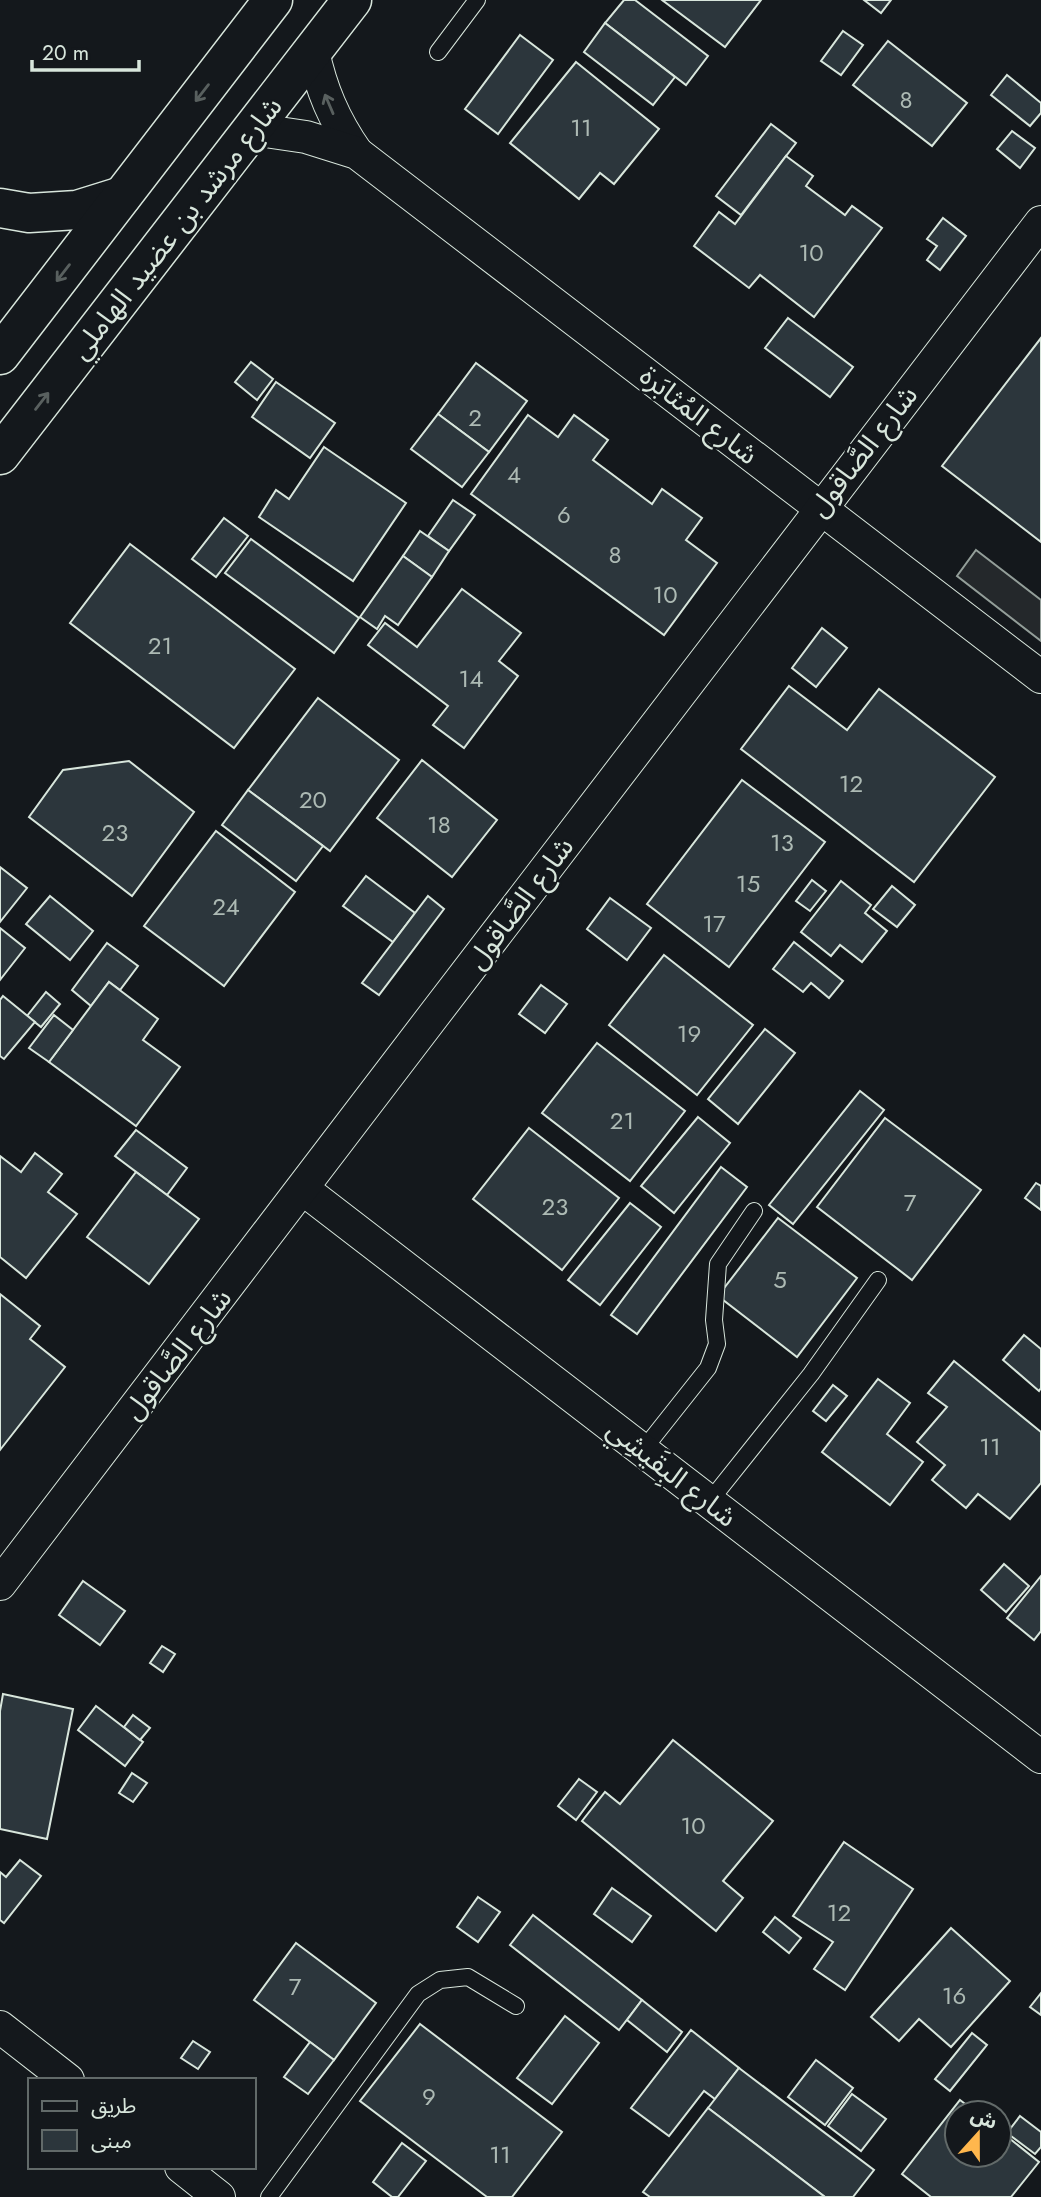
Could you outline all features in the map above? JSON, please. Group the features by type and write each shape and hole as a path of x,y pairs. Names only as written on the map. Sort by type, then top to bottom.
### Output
{"street":[{"path":"0,355 273,0"},
{"name":"شارع مرشد بن عضيد الهاملي","path":"0,455 352,0"},
{"name":"شارع المُثابَرة","path":"313,51 328,104 357,153 1041,677"},
{"name":"شارع المُثابَرة","path":"253,129 306,137 357,153"},
{"path":"0,208 29,213 77,210 122,196"},
{"name":"شارع الصَّاقول","path":"0,1584 819,508 1041,222"},
{"name":"شارع البِقَيشِي","path":"303,1189 1041,1757"},
{"path":"0,2027 65,2078"},
{"path":"184,2169 219,2197"}],"lane":[{"path":"438,52 477,0"},
{"path":"643,1450 708,1368 716,1344 714,1320 718,1264 754,1211"},
{"path":"709,1502 811,1374 878,1280"},
{"path":"270,2197 418,1994 440,1980 468,1977 516,2006"}],"shaded area":[{"path":"976,550 1041,600 1041,641 957,576"}],"building":[{"path":"624,0 635,0 708,56 686,85 605,23"},
{"path":"662,0 761,0 725,47"},
{"path":"864,0 891,0 881,13"},
{"path":"605,23 675,77 653,105 584,52"},
{"path":"843,31 863,45 841,75 821,61"},
{"path":"520,35 553,60 498,134 465,109"},
{"path":"888,41 967,103 932,146 853,85"},
{"path":"576,62 659,129 614,184 600,173 579,199 510,143"},
{"path":"1007,75 1041,103 1041,113 1030,126 991,95"},
{"path":"771,124 796,143 741,215 716,196"},
{"path":"1012,131 1035,148 1020,168 997,149"},
{"path":"786,156 813,176 806,186 845,215 852,206 882,228 814,317 760,275 749,288 694,246 719,212 735,224"},
{"path":"943,218 966,236 940,270 927,260 937,246 927,239"},
{"path":"788,318 853,367 830,397 765,348"},
{"path":"1041,338 1041,542 942,466"},
{"path":"251,362 273,379 257,400 235,382"},
{"path":"476,363 527,401 489,452 438,414"},
{"path":"276,382 335,423 310,458 252,417"},
{"path":"438,414 489,452 462,487 411,449"},
{"path":"528,415 558,437 574,415 608,440 593,460 652,504 662,489 702,518 686,540 717,563 664,635 471,494"},
{"path":"324,447 406,503 353,581 259,517 276,490 289,499"},
{"path":"453,500 475,515 449,551 428,536"},
{"path":"224,518 248,536 216,577 192,559"},
{"path":"420,531 449,551 432,577 403,556"},
{"path":"251,539 359,618 334,653 225,573"},
{"path":"130,544 295,669 234,748 70,623"},
{"path":"403,556 432,577 398,625 385,616 377,629 360,617"},
{"path":"462,589 521,633 499,661 518,676 464,748 433,725 448,706 368,645 385,623 417,647"},
{"path":"822,628 847,648 816,687 792,668"},
{"path":"789,686 847,730 879,689 995,777 914,882 741,749"},
{"path":"318,698 399,760 330,851 248,790"},
{"path":"422,760 497,820 452,877 377,818"},
{"path":"129,761 194,812 132,896 29,817 63,770"},
{"path":"742,780 825,842 729,967 647,904"},
{"path":"248,790 323,846 296,881 222,825"},
{"path":"216,831 295,892 224,986 144,926"},
{"path":"0,867 27,888 0,922"},
{"path":"366,876 415,913 393,942 343,906"},
{"path":"812,880 826,891 810,911 796,901"},
{"path":"841,881 871,905 865,913 887,931 862,962 840,945 831,956 801,932"},
{"path":"892,886 915,905 897,927 873,909"},
{"path":"50,896 93,931 70,960 26,924"},
{"path":"428,896 444,909 379,995 362,983"},
{"path":"610,898 651,928 627,960 587,929"},
{"path":"0,928 25,948 0,980"},
{"path":"794,942 843,981 829,998 811,983 803,992 773,969"},
{"path":"107,943 138,966 120,990 109,982 91,1006 72,990"},
{"path":"664,955 753,1025 697,1095 609,1025"},
{"path":"109,982 158,1019 143,1040 180,1067 136,1126 49,1062"},
{"path":"541,985 567,1004 545,1033 519,1014"},
{"path":"46,992 60,1004 41,1027 27,1016"},
{"path":"3,996 35,1022 4,1059 0,1056 0,1000"},
{"path":"54,1015 73,1030 49,1062 29,1048"},
{"path":"765,1029 795,1053 738,1124 708,1099"},
{"path":"597,1043 685,1111 630,1181 542,1113"},
{"path":"860,1091 884,1110 793,1224 769,1205"},
{"path":"698,1117 730,1143 674,1213 641,1186"},
{"path":"885,1118 981,1190 912,1280 817,1207"},
{"path":"529,1128 619,1198 562,1270 473,1199"},
{"path":"136,1130 187,1168 167,1195 115,1156"},
{"path":"35,1153 62,1174 48,1192 77,1214 26,1278 0,1257 0,1156 21,1172"},
{"path":"721,1167 747,1187 637,1334 611,1315"},
{"path":"136,1172 199,1219 149,1284 87,1237"},
{"path":"1036,1183 1041,1186 1041,1210 1025,1198"},
{"path":"630,1203 661,1227 600,1305 568,1280"},
{"path":"778,1218 857,1278 797,1357 718,1296"},
{"path":"0,1294 40,1326 30,1339 65,1367 0,1450"},
{"path":"1024,1335 1041,1349 1039,1391 1003,1360"},
{"path":"954,1361 1041,1432 1041,1483 1010,1519 978,1494 966,1508 932,1480 945,1465 917,1442 947,1407 928,1393"},
{"path":"878,1379 910,1403 887,1434 923,1462 890,1505 822,1452"},
{"path":"833,1385 847,1396 826,1421 813,1411"},
{"path":"1004,1564 1029,1586 1006,1612 981,1590"},
{"path":"1041,1576 1041,1631 1034,1640 1007,1618"},
{"path":"83,1581 125,1611 100,1645 59,1615"},
{"path":"162,1646 175,1654 163,1672 150,1663"},
{"path":"3,1694 73,1709 47,1839 0,1829 0,1711"},
{"path":"96,1706 143,1742 125,1766 78,1730"},
{"path":"133,1715 150,1728 140,1740 124,1727"},
{"path":"673,1740 773,1821 723,1881 743,1898 716,1931 582,1821 605,1792 620,1804"},
{"path":"132,1773 147,1783 133,1802 119,1793"},
{"path":"579,1779 597,1792 576,1820 558,1806"},
{"path":"844,1842 913,1889 845,1990 814,1969 833,1942 793,1916"},
{"path":"20,1860 41,1876 4,1923 0,1920 0,1872 6,1877"},
{"path":"612,1888 651,1916 632,1942 594,1914"},
{"path":"478,1897 500,1912 478,1942 457,1927"},
{"path":"533,1915 642,2000 619,2030 510,1945"},
{"path":"775,1917 801,1938 789,1953 763,1932"},
{"path":"951,1928 1010,1981 951,2047 919,2019 899,2041 871,2017"},
{"path":"296,1943 376,2003 334,2060 254,2000"},
{"path":"1041,1993 1041,2015 1030,2007"},
{"path":"642,2000 682,2032 667,2052 627,2020"},
{"path":"565,2016 599,2043 552,2104 517,2078"},
{"path":"420,2024 562,2132 512,2197 487,2197 360,2101"},
{"path":"691,2030 739,2068 715,2099 704,2091 669,2136 631,2108"},
{"path":"972,2033 987,2045 950,2091 935,2079"},
{"path":"193,2041 210,2052 198,2069 181,2058"},
{"path":"310,2042 334,2060 308,2094 284,2077"},
{"path":"816,2060 853,2088 825,2125 788,2097"},
{"path":"739,2068 874,2170 853,2197 825,2197 708,2108"},
{"path":"852,2094 886,2119 861,2151 828,2126"},
{"path":"708,2108 825,2197 650,2197 643,2192"},
{"path":"1020,2116 1041,2132 1041,2147 1035,2154 1013,2138 1013,2125"},
{"path":"943,2122 943,2169 1013,2169 1013,2141 1039,2162 1011,2197 931,2197 902,2174"},
{"path":"402,2143 426,2161 398,2197 392,2197 373,2182"}]}
